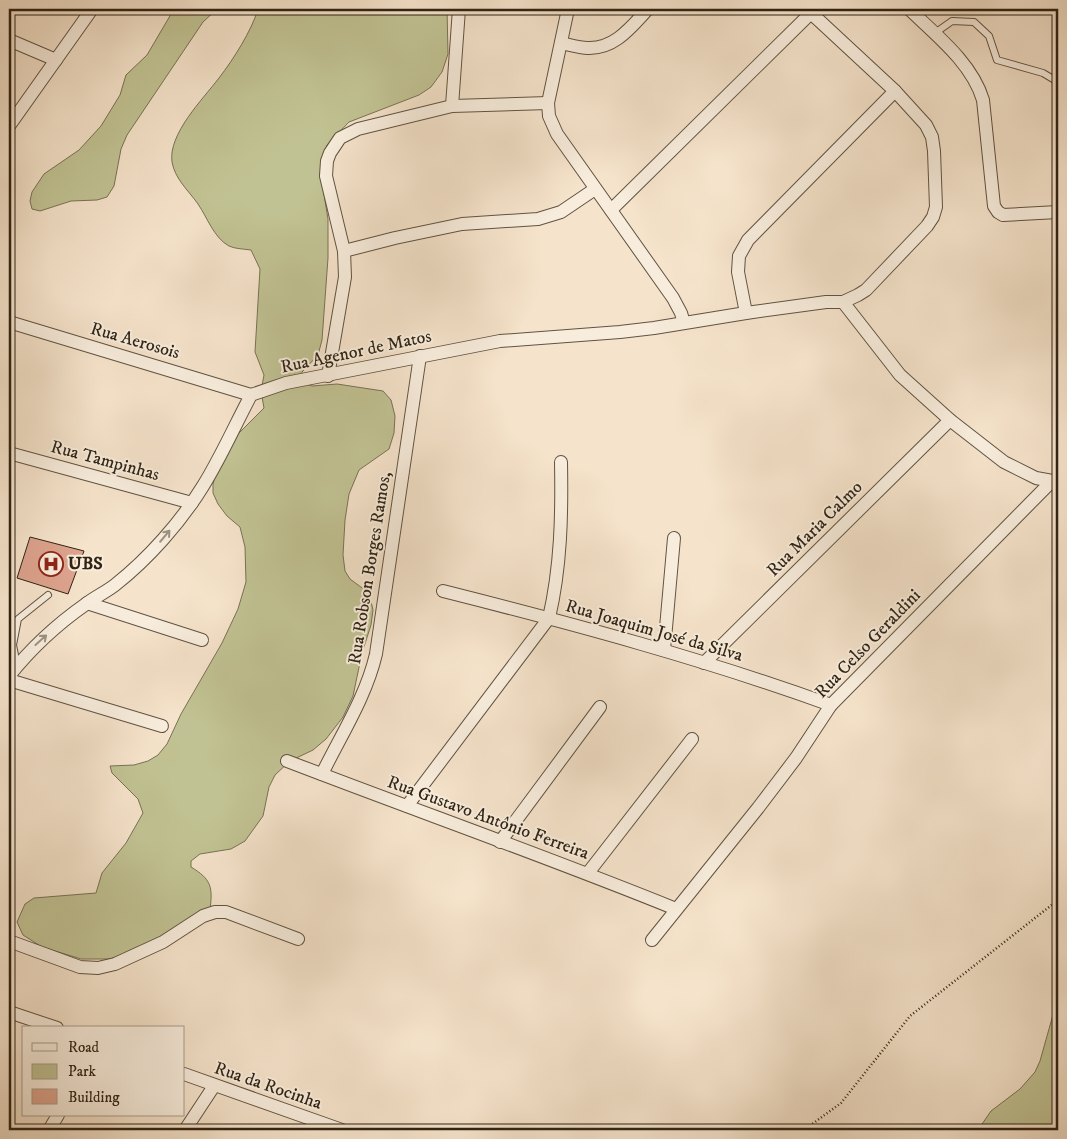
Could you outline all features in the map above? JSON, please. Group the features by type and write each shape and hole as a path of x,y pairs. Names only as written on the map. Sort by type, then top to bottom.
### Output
{"street":[{"path":"9,126 92,9"},
{"path":"452,106 459,9"},
{"path":"568,9 548,103 549,116 557,134 673,298 684,323"},
{"path":"561,44 588,48 606,46 624,35 648,9"},
{"path":"909,9 936,33 979,87 983,100 994,206 998,212 1004,215 1058,212"},
{"path":"611,210 813,11"},
{"name":"Rua Agenor de Matos","path":"251,395 286,383 500,341 620,332 746,312 826,302 843,302 866,290 927,226 933,217 936,207 932,137 926,126 895,91 813,11"},
{"path":"9,40 56,60"},
{"path":"746,312 738,272 739,256 748,240 895,91"},
{"path":"328,376 345,277 344,251 326,176 327,161 340,138 358,128 452,106 548,103"},
{"path":"344,251 462,224 538,219 562,212 595,189"},
{"path":"843,302 900,375 950,420 1004,462 1036,478 1055,482"},
{"name":"Rua Aerosois","path":"9,322 251,395"},
{"name":"Rua Robson Borges Ramos,","path":"322,774 364,692 374,664 420,356"},
{"path":"9,676 28,652 54,628 115,585 158,544 192,503 204,484 251,395"},
{"name":"Rua Maria Calmo","path":"704,662 950,420"},
{"name":"Rua Tampinhas","path":"9,453 192,503"},
{"path":"443,592 549,618 560,553 562,511 561,462"},
{"name":"Rua Celso Geraldini","path":"652,940 796,758 831,705 1055,482"},
{"path":"664,650 674,538"},
{"path":"87,603 202,640"},
{"name":"Rua Joaquim José da Silva","path":"407,806 549,618 704,662 831,705"},
{"path":"9,680 162,726"},
{"path":"500,842 600,707"},
{"path":"588,873 692,739"},
{"name":"Rua Gustavo Antônio Ferreira","path":"287,761 500,842 588,873 676,909"},
{"path":"9,941 80,967 98,968 115,964 163,942 203,916 215,912 226,912 298,939"},
{"path":"9,1012 51,1026"},
{"name":"Rua da Rocinha","path":"185,1074 324,1127 342,1130"},
{"path":"185,1130 214,1086"},
{"path":"49,1130 57,1116"}],"lane":[{"path":"936,33 952,21 974,22 989,36 997,60 1043,72 1058,82"},
{"path":"17,665 13,645 18,619 48,595"}],"path":[{"path":"804,1130 841,1103 910,1016 1058,900"}],"green space":[{"path":"174,9 217,9 203,22 127,135 121,149 114,186 107,197 97,200 71,201 40,211 32,209 30,201 32,192 44,174 79,150 101,126 120,95 126,75 147,55"},
{"path":"258,9 447,9 448,54 442,72 431,87 419,95 349,122 327,145 322,161 322,182 328,219 328,258 322,340 318,355 302,372 301,378 304,383 312,386 337,384 383,391 391,400 395,416 394,433 389,449 359,470 349,494 345,520 343,555 345,571 350,579 369,593 373,610 371,625 362,653 353,696 343,717 326,739 313,750 290,761 275,775 269,787 263,816 245,841 231,849 200,854 191,861 191,867 207,880 211,889 210,909 139,949 110,959 81,959 42,947 23,935 17,922 25,904 34,898 96,893 102,873 126,843 143,813 138,799 112,773 110,766 134,765 148,761 158,755 167,744 181,714 222,643 238,609 246,582 245,547 240,527 227,516 218,504 213,493 213,484 219,460 226,446 264,408 261,391 264,375 255,352 260,269 251,250 229,246 215,233 198,204 176,174 172,162 172,151 175,140 188,117 242,45"},
{"path":"1058,997 1058,1130 978,1130 991,1111 1020,1089 1035,1072 1040,1061"}],"building":[{"path":"30,537 84,551 68,594 17,578"}],"place":[{"name":"UBS","path":"51,564"}]}
